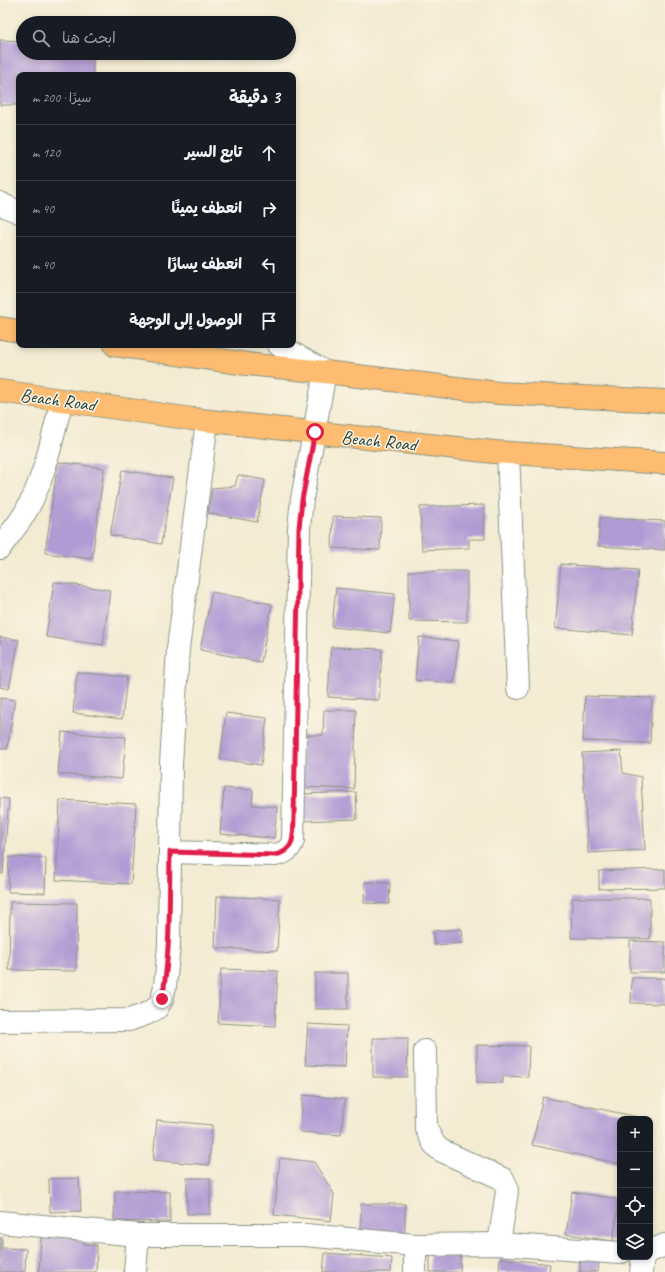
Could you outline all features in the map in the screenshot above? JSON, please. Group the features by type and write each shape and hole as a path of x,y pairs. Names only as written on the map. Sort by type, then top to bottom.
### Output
{"highway":[{"path":"0,328 16,331"},
{"path":"136,348 247,364 498,392 665,401"},
{"name":"Beach Road","path":"0,391 207,421 508,453 665,464"}],"street":[{"path":"0,203 16,211"},
{"path":"170,852 275,855 285,853 291,845 294,810 299,528 302,500 325,372 284,348"},
{"path":"0,548 25,513 39,485 62,400"},
{"path":"0,1021 129,1020 157,1008 162,999 167,958 171,764 178,649 207,421"},
{"path":"508,453 518,688"},
{"path":"425,1051 426,1128 434,1144 440,1150 503,1179 506,1185 507,1191 499,1244"},
{"path":"0,1222 138,1235 305,1236 415,1245 499,1244 617,1253"},
{"path":"135,1272 138,1235"},
{"path":"415,1245 415,1272"},
{"path":"653,1250 665,1245"},
{"path":"641,1272 643,1260"}],"building":[{"path":"0,40 16,41 16,60 93,60 93,72 16,72 16,105 0,105"},
{"path":"58,462 104,468 92,559 45,553"},
{"path":"122,470 173,478 161,544 110,535"},
{"path":"238,475 265,480 257,522 208,513 212,488 235,486"},
{"path":"484,505 485,539 469,539 469,548 422,550 420,507"},
{"path":"333,516 381,518 380,550 332,548"},
{"path":"600,518 665,521 665,550 598,546"},
{"path":"561,564 638,570 632,635 555,628"},
{"path":"409,571 467,571 467,622 409,621"},
{"path":"54,582 110,590 103,645 46,637"},
{"path":"336,588 395,594 390,633 332,627"},
{"path":"212,592 272,604 261,662 200,650"},
{"path":"0,637 19,640 9,689 0,687"},
{"path":"419,637 458,641 454,683 415,680"},
{"path":"331,647 382,649 379,700 328,697"},
{"path":"77,672 127,677 122,719 73,713"},
{"path":"585,696 652,698 650,743 583,741"},
{"path":"0,698 15,700 7,749 0,748"},
{"path":"324,710 356,710 354,789 301,787 302,735 323,735"},
{"path":"226,713 267,718 261,765 220,759"},
{"path":"62,732 126,737 122,779 58,774"},
{"path":"621,751 623,773 641,777 645,850 588,853 582,753"},
{"path":"224,788 253,790 252,805 277,807 274,838 220,834"},
{"path":"356,792 357,819 302,821 301,794"},
{"path":"0,798 9,799 3,874 0,873"},
{"path":"60,800 136,804 131,884 56,880"},
{"path":"9,857 46,858 45,893 8,892"},
{"path":"665,869 665,888 599,889 599,871"},
{"path":"365,882 390,883 389,904 364,903"},
{"path":"217,896 280,899 277,951 215,948"},
{"path":"572,898 650,898 650,939 571,938"},
{"path":"10,902 77,903 76,971 9,970"},
{"path":"462,929 463,943 434,945 433,931"},
{"path":"630,941 665,942 665,972 630,972"},
{"path":"221,969 278,971 275,1026 218,1023"},
{"path":"315,973 348,973 348,1009 315,1009"},
{"path":"632,978 665,978 665,1004 631,1003"},
{"path":"308,1024 347,1026 345,1067 305,1065"},
{"path":"373,1038 408,1038 407,1077 373,1077"},
{"path":"477,1045 529,1046 528,1077 503,1076 503,1083 477,1082"},
{"path":"303,1095 345,1099 341,1135 300,1132"},
{"path":"543,1097 633,1116 617,1116 617,1163 532,1145"},
{"path":"157,1120 212,1125 209,1165 153,1160"},
{"path":"280,1158 314,1162 334,1194 331,1221 274,1215"},
{"path":"79,1178 81,1211 50,1212 49,1179"},
{"path":"187,1178 210,1178 210,1214 187,1214"},
{"path":"115,1191 170,1192 170,1222 114,1221"},
{"path":"572,1192 617,1199 617,1213 613,1241 566,1234"},
{"path":"361,1204 405,1204 405,1234 361,1234"},
{"path":"41,1235 84,1237 84,1244 97,1245 96,1272 39,1272"},
{"path":"0,1238 2,1238 2,1248 26,1249 25,1272 0,1272"},
{"path":"325,1253 392,1258 391,1272 323,1272"},
{"path":"430,1255 460,1255 460,1272 430,1272"},
{"path":"500,1258 550,1264 549,1272 499,1272"},
{"path":"580,1258 599,1260 598,1272 580,1272"}],"route":[{"path":"162,999 165,986 169,945 170,852 275,855 285,853 293,840 299,528 302,500 315,432"}]}
